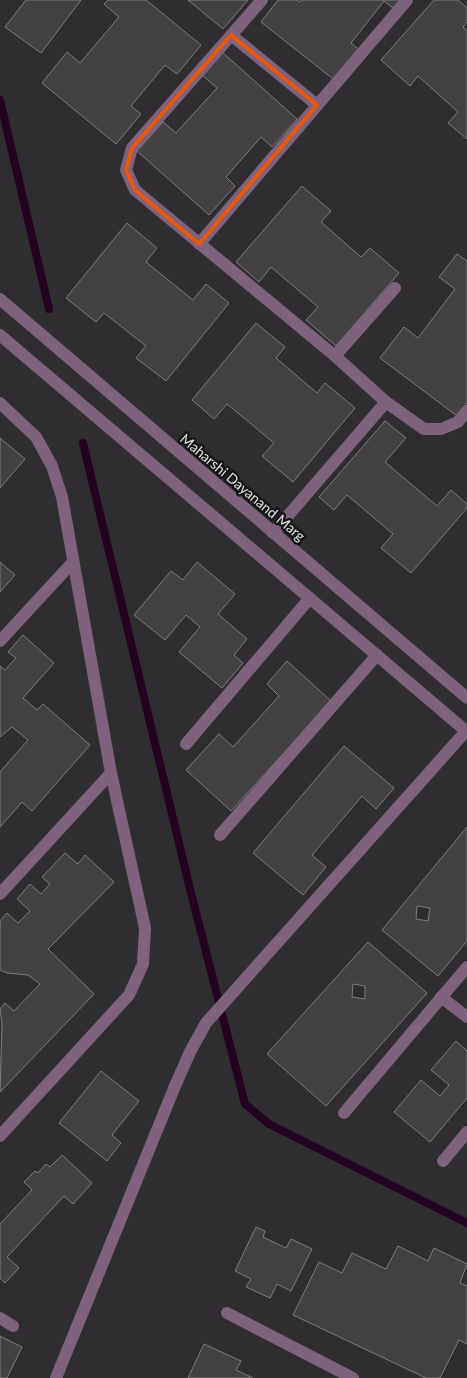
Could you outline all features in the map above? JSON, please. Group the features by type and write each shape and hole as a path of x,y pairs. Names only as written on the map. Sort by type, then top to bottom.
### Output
{"street":[{"path":"262,0 132,148 126,170 135,190 335,356 386,402 424,429 441,429 458,422 467,412"},
{"path":"199,244 407,0"},
{"path":"231,35 318,105"},
{"path":"335,356 395,288"},
{"name":"Maharshi Dayanand Marg","path":"0,299 467,698"},
{"path":"0,335 466,731 206,1023 190,1052 175,1086 56,1378"},
{"path":"273,533 386,402"},
{"path":"0,403 36,437 52,466 62,497 72,563 111,773 145,928 143,964 129,995 0,1136"},
{"path":"0,641 72,563"},
{"path":"186,744 310,598"},
{"path":"220,835 377,655"},
{"path":"0,894 111,773"},
{"path":"344,1112 467,967"},
{"path":"441,997 467,1017"},
{"path":"443,1161 467,1132"},
{"path":"227,1313 353,1378"},
{"path":"0,1318 13,1326"}],"highlighted area":[{"path":"231,35 317,105 199,244 135,190 126,170 132,148"}],"building":[{"path":"26,0 81,0 41,53 5,27"},
{"path":"108,0 146,0 201,45 177,74 165,65 131,106 141,114 116,144 42,83 67,52 80,63 119,17 104,4"},
{"path":"188,0 248,0 223,29"},
{"path":"278,0 297,0 299,2 301,0 404,0 396,10 384,1 351,43 361,51 337,82 261,22"},
{"path":"434,0 458,0 467,8 467,22 463,27 467,31 467,139 448,123 458,112 418,76 410,86 381,60"},
{"path":"222,52 297,119 272,147 261,137 226,177 235,186 209,215 137,151 163,122 176,133 217,88 202,75"},
{"path":"302,186 331,211 321,222 361,257 370,248 399,273 336,346 306,320 318,307 271,267 259,282 236,262"},
{"path":"127,223 157,248 146,262 193,300 206,284 229,303 166,381 136,358 146,346 104,313 96,322 66,298"},
{"path":"457,254 467,261 467,403 457,416 380,358 404,327 418,338 455,289 439,277"},
{"path":"256,323 285,347 276,358 317,393 325,383 355,408 293,482 262,456 274,443 227,404 214,419 192,400"},
{"path":"385,421 406,438 385,462 437,506 451,490 467,504 467,508 411,573 381,548 393,534 347,495 334,510 319,497"},
{"path":"0,438 25,459 0,488"},
{"path":"0,562 15,575 0,592"},
{"path":"197,562 235,594 218,614 247,639 234,655 243,663 222,688 179,652 200,627 186,615 165,640 134,615 171,571 183,580"},
{"path":"23,635 54,663 23,698 37,710 43,704 90,745 32,811 22,802 0,827 0,772 28,740 12,727 0,737 0,666 5,670 16,658 8,652"},
{"path":"287,661 331,701 231,811 186,770 219,734 233,747 279,696 267,684"},
{"path":"344,746 394,788 376,809 362,796 312,855 326,867 303,895 253,853"},
{"path":"467,827 467,941 438,976 382,930","holes":["417,906 430,908 428,921 416,919"]},
{"path":"65,853 78,864 85,855 114,882 48,949 94,994 0,1092 2,1024 0,1009 5,1003 14,1011 40,984 28,975 7,973 0,970 0,921 7,913 18,923 30,911 17,899 30,884 41,894 50,884 42,877"},
{"path":"368,942 427,993 326,1106 267,1054","holes":["353,984 365,986 365,999 352,997"]},
{"path":"456,1041 467,1051 467,1098 430,1142 394,1112 421,1080 440,1096 449,1085 431,1070"},
{"path":"101,1071 139,1101 112,1135 121,1143 107,1161 59,1123"},
{"path":"62,1155 92,1183 73,1204 64,1196 7,1257 19,1268 5,1283 0,1278 0,1224 32,1190 24,1182 35,1171 38,1173 46,1164 50,1167"},
{"path":"256,1227 265,1231 263,1237 286,1248 291,1239 312,1249 291,1291 277,1284 270,1298 246,1287 251,1279 235,1271"},
{"path":"398,1246 428,1261 434,1248 467,1264 460,1283 467,1286 467,1344 459,1340 440,1378 426,1378 293,1315 319,1262 342,1273 352,1253 386,1269"},
{"path":"0,1336 22,1347 7,1378 0,1378"},
{"path":"204,1344 241,1361 236,1370 253,1378 188,1378"}],"waterway":[{"path":"0,100 49,309"},
{"path":"83,443 190,889 245,1104 269,1124 467,1223"}]}
